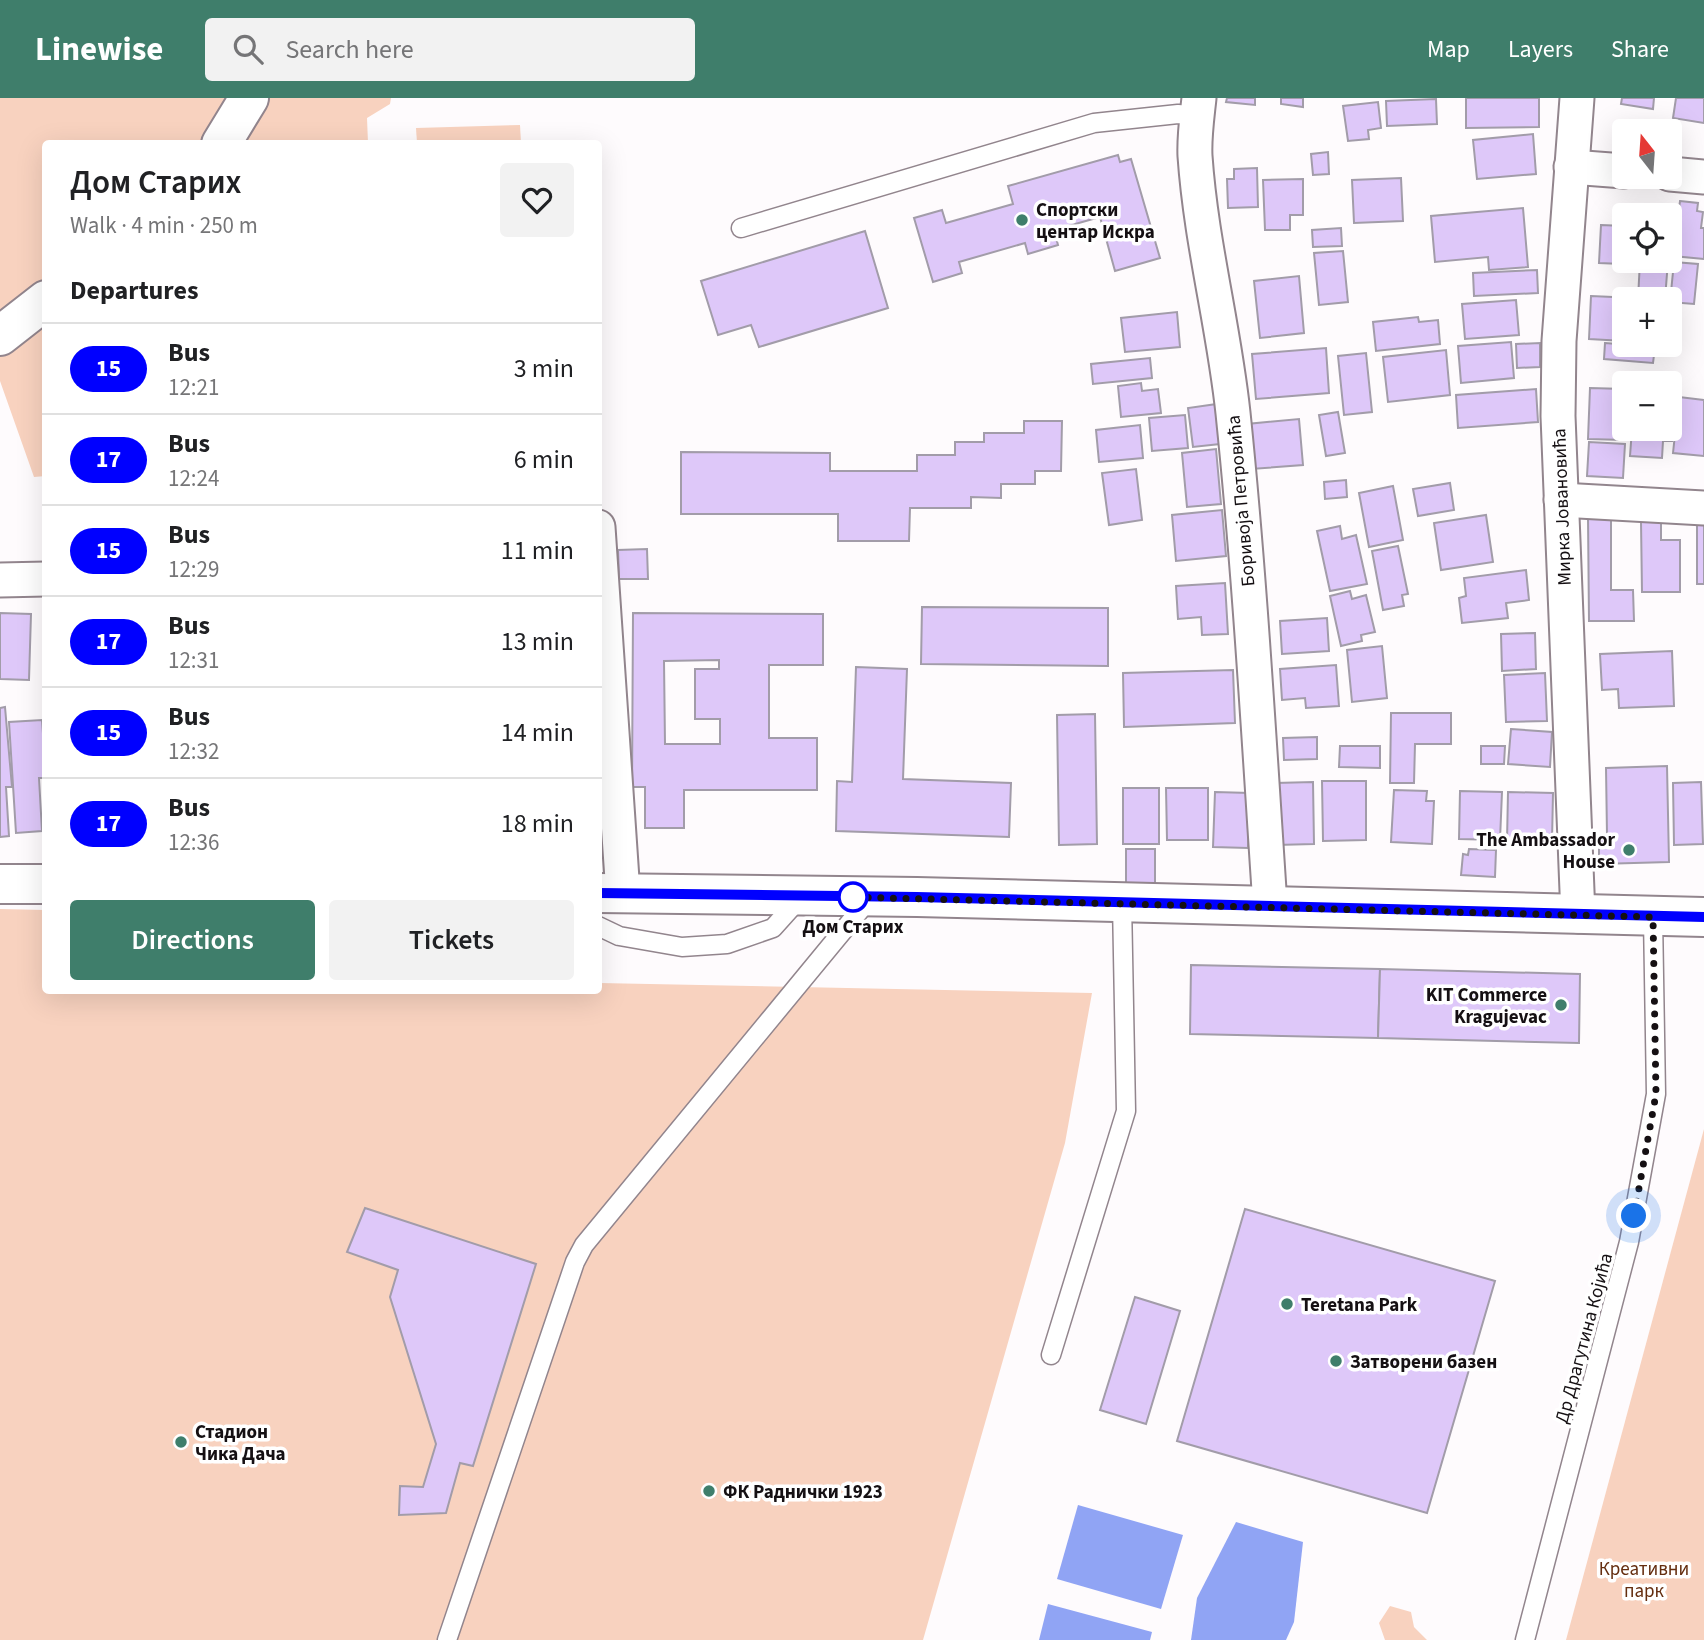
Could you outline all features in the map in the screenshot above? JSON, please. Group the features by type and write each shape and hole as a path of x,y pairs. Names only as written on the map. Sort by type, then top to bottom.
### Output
{"main road":[{"path":"223,140 249,98"},
{"path":"0,336 42,303"},
{"path":"0,884 42,884"},
{"path":"611,894 1270,905 1578,916 1704,917"}],"street":[{"name":"Мирка Јовановића","path":"1577,98 1559,341 1558,416 1578,916"},
{"name":"Боривоја Петровића","path":"1198,107 1195,154 1208,262 1222,334 1235,438 1270,905"},
{"path":"1571,167 1612,170"},
{"path":"1682,175 1704,177"},
{"path":"1561,500 1704,508"},
{"path":"0,580 42,579"},
{"path":"602,603 611,894"}],"lane":[{"path":"741,228 1094,123 1178,114 1198,107"},
{"path":"602,928 618,936 682,947 727,944 773,928 802,896"},
{"path":"447,1640 575,1262 584,1245 871,897"},
{"path":"1052,1355 1126,1111 1122,902"},
{"name":"Др Драгутина Којића","path":"1525,1640 1629,1242 1656,1094 1653,917"}],"green space":[{"path":"0,98 391,98 390,104 367,118 368,140 42,140 42,476 34,477 0,381"},
{"path":"520,125 521,140 417,140 416,128"},
{"path":"0,909 42,910 42,994 602,994 602,983 1092,993 1065,1143 923,1640 0,1640"},
{"name":"Креативни парк","path":"1704,1129 1704,1640 1566,1640"},
{"path":"1390,1606 1411,1612 1414,1627 1427,1640 1385,1640 1379,1623"}],"water":[{"path":"1078,1505 1183,1535 1161,1609 1057,1579"},
{"path":"1236,1522 1303,1542 1294,1622 1286,1640 1191,1640 1197,1598"},
{"path":"1048,1604 1152,1632 1150,1640 1039,1640"}],"building":[{"path":"1227,98 1255,98 1255,105 1226,102"},
{"path":"1281,98 1303,98 1303,107 1281,104"},
{"path":"1466,98 1539,98 1539,127 1466,128"},
{"path":"1622,98 1654,98 1653,109 1621,104"},
{"path":"1676,98 1704,98 1704,123 1673,118"},
{"path":"1436,99 1437,124 1387,126 1386,101"},
{"path":"1378,102 1381,128 1368,130 1369,139 1348,141 1343,106"},
{"path":"1533,134 1536,174 1477,179 1473,140"},
{"path":"1328,152 1329,174 1313,175 1311,154"},
{"name":"Спортски центар Искра","path":"1118,155 1120,162 1131,159 1160,258 1115,271 1100,217 1054,230 1058,245 1028,254 1025,243 959,262 962,273 933,282 914,218 942,210 946,223 1013,204 1008,186"},
{"path":"1257,168 1258,207 1228,208 1227,179 1234,179 1234,169"},
{"path":"1401,178 1403,221 1354,223 1352,180"},
{"path":"1303,179 1303,215 1290,215 1290,230 1265,230 1263,180"},
{"path":"1680,201 1698,203 1697,211 1703,212 1701,228 1704,228 1704,259 1682,257 1682,203"},
{"path":"1523,208 1528,267 1489,270 1488,257 1435,262 1431,216"},
{"path":"1601,225 1612,225 1612,264 1599,263"},
{"path":"1341,228 1342,246 1313,247 1312,230"},
{"path":"865,231 888,308 759,347 751,325 718,335 701,281"},
{"path":"1343,251 1348,302 1319,305 1314,253"},
{"path":"1682,263 1698,264 1694,304 1682,303 1682,287 1672,287 1673,273 1682,273"},
{"path":"1537,270 1538,293 1474,296 1473,273"},
{"path":"1639,273 1667,273 1666,287 1639,287"},
{"path":"1299,276 1304,333 1260,338 1254,281"},
{"path":"1591,296 1612,297 1612,340 1589,339"},
{"path":"1516,300 1519,335 1465,339 1462,304"},
{"path":"1177,312 1180,347 1125,352 1121,318"},
{"path":"1418,317 1419,322 1438,320 1440,344 1376,351 1373,322"},
{"path":"1511,342 1514,378 1461,383 1458,346"},
{"path":"1540,343 1540,367 1517,368 1516,344"},
{"path":"1605,343 1612,344 1612,357 1654,357 1653,363 1604,359"},
{"path":"1326,348 1329,393 1256,399 1252,354"},
{"path":"1446,350 1450,395 1388,402 1383,357"},
{"path":"1366,353 1372,412 1344,415 1338,356"},
{"path":"1150,358 1152,378 1093,384 1091,364"},
{"path":"1141,383 1142,391 1158,389 1161,413 1121,417 1118,386"},
{"path":"1590,388 1612,389 1612,440 1588,439"},
{"path":"1536,389 1538,422 1458,428 1456,395"},
{"path":"1682,397 1704,400 1704,456 1673,453 1674,441 1682,441"},
{"path":"1224,403 1229,443 1193,447 1188,408"},
{"path":"1338,412 1345,453 1326,456 1319,415"},
{"path":"1185,415 1188,448 1152,451 1149,418"},
{"path":"1299,419 1303,465 1251,469 1247,424"},
{"path":"1024,421 1062,421 1061,471 1035,471 1035,484 1001,484 1001,498 971,497 971,508 910,508 909,541 838,541 838,514 681,514 681,452 830,453 830,471 917,471 917,455 955,455 955,442 984,442 984,433 1024,433"},
{"path":"1140,425 1143,458 1099,462 1096,430"},
{"path":"1631,441 1663,441 1662,458 1630,456"},
{"path":"1589,442 1625,444 1623,478 1587,476"},
{"path":"1216,449 1221,504 1187,507 1182,453"},
{"path":"1136,469 1142,520 1109,525 1102,473"},
{"path":"1346,480 1347,497 1325,499 1324,482"},
{"path":"1450,483 1454,510 1418,516 1413,489"},
{"path":"1393,486 1403,540 1369,547 1359,493"},
{"path":"1222,510 1226,556 1176,561 1172,515"},
{"path":"1486,515 1493,562 1441,570 1434,523"},
{"path":"1588,518 1611,518 1611,590 1633,590 1634,621 1589,621"},
{"path":"1641,522 1661,522 1661,540 1680,540 1680,592 1642,592"},
{"path":"1697,525 1704,525 1704,584 1697,584"},
{"path":"1340,526 1342,539 1356,535 1367,584 1330,591 1317,531"},
{"path":"1398,546 1408,594 1402,595 1404,606 1383,610 1372,551"},
{"path":"647,549 648,579 619,579 618,550"},
{"path":"1526,570 1529,600 1506,603 1508,618 1462,623 1459,598 1466,596 1464,578"},
{"path":"1225,583 1228,634 1202,635 1201,617 1178,619 1176,586"},
{"path":"1350,591 1352,599 1366,595 1375,632 1361,635 1362,641 1341,646 1330,596"},
{"path":"922,607 1108,608 1108,666 921,664"},
{"path":"0,613 31,614 29,680 0,679"},
{"path":"633,613 823,614 823,665 769,665 769,738 817,738 817,790 684,790 684,828 645,828 645,787 632,787","holes":["719,660 719,669 695,669 695,719 720,719 720,744 665,744 664,661"]},
{"path":"1327,618 1329,651 1282,654 1280,621"},
{"path":"1535,633 1536,669 1502,671 1501,634"},
{"path":"1382,646 1387,698 1352,702 1347,650"},
{"path":"1672,651 1674,706 1619,708 1618,689 1602,690 1600,654"},
{"path":"1336,665 1339,706 1306,708 1305,698 1282,700 1280,669"},
{"path":"856,667 907,669 903,779 1011,783 1009,837 836,831 837,781 852,782"},
{"path":"1233,670 1235,723 1124,727 1123,673"},
{"path":"1545,673 1547,721 1506,722 1504,675"},
{"path":"5,707 12,787 6,787 9,836 0,837 0,708"},
{"path":"1391,713 1451,713 1451,744 1415,744 1414,783 1390,783"},
{"path":"1095,714 1097,844 1059,845 1057,715"},
{"path":"42,720 42,778 39,778 42,831 16,833 9,722"},
{"path":"1511,729 1552,732 1550,767 1508,764"},
{"path":"1317,737 1317,759 1284,760 1283,738"},
{"path":"1340,746 1380,746 1380,768 1339,767"},
{"path":"1481,746 1505,746 1504,764 1481,764"},
{"path":"1667,766 1669,862 1599,864 1599,836 1607,835 1606,768"},
{"path":"1322,781 1366,781 1366,840 1323,841"},
{"path":"1313,782 1314,844 1276,845 1275,783"},
{"path":"1701,782 1703,844 1674,845 1673,783"},
{"path":"1123,788 1159,788 1159,844 1123,844"},
{"path":"1166,788 1208,788 1208,840 1167,840"},
{"path":"1394,790 1427,791 1426,801 1434,801 1432,844 1391,842"},
{"path":"1460,791 1502,792 1500,840 1459,839"},
{"path":"1215,792 1250,793 1248,848 1213,847"},
{"path":"1508,792 1553,793 1552,841 1507,841"},
{"path":"1126,849 1155,849 1155,884 1126,884"},
{"path":"1469,849 1496,850 1495,877 1461,875 1463,854 1468,855"},
{"path":"1191,965 1380,969 1378,1038 1190,1034"},
{"path":"1380,969 1580,974 1579,1043 1378,1038"},
{"path":"365,1208 536,1264 473,1466 460,1463 446,1513 399,1515 400,1486 423,1487 436,1444 390,1297 398,1270 347,1252"},
{"name":"Затворени базен","path":"1245,1209 1495,1281 1427,1513 1177,1441"},
{"path":"1135,1297 1180,1311 1146,1424 1100,1410"}],"bus line":[{"name":"15","path":"602,893 917,897 1270,905 1578,916 1704,917"}],"place":[{"name":"Спортски центар Искра","path":"1022,220"},
{"name":"The Ambassador House","path":"1629,850"},
{"name":"Дом Старих","path":"853,897"},
{"name":"KIT Commerce Kragujevac","path":"1561,1005"},
{"name":"Teretana Park","path":"1287,1304"},
{"name":"Затворени базен","path":"1336,1361"},
{"name":"Стадион Чика Дача","path":"181,1442"},
{"name":"ФК Раднички 1923","path":"709,1491"}],"route":[{"path":"853,897 848,897 1270,905 1653,917 1656,1094 1634,1216"}]}
